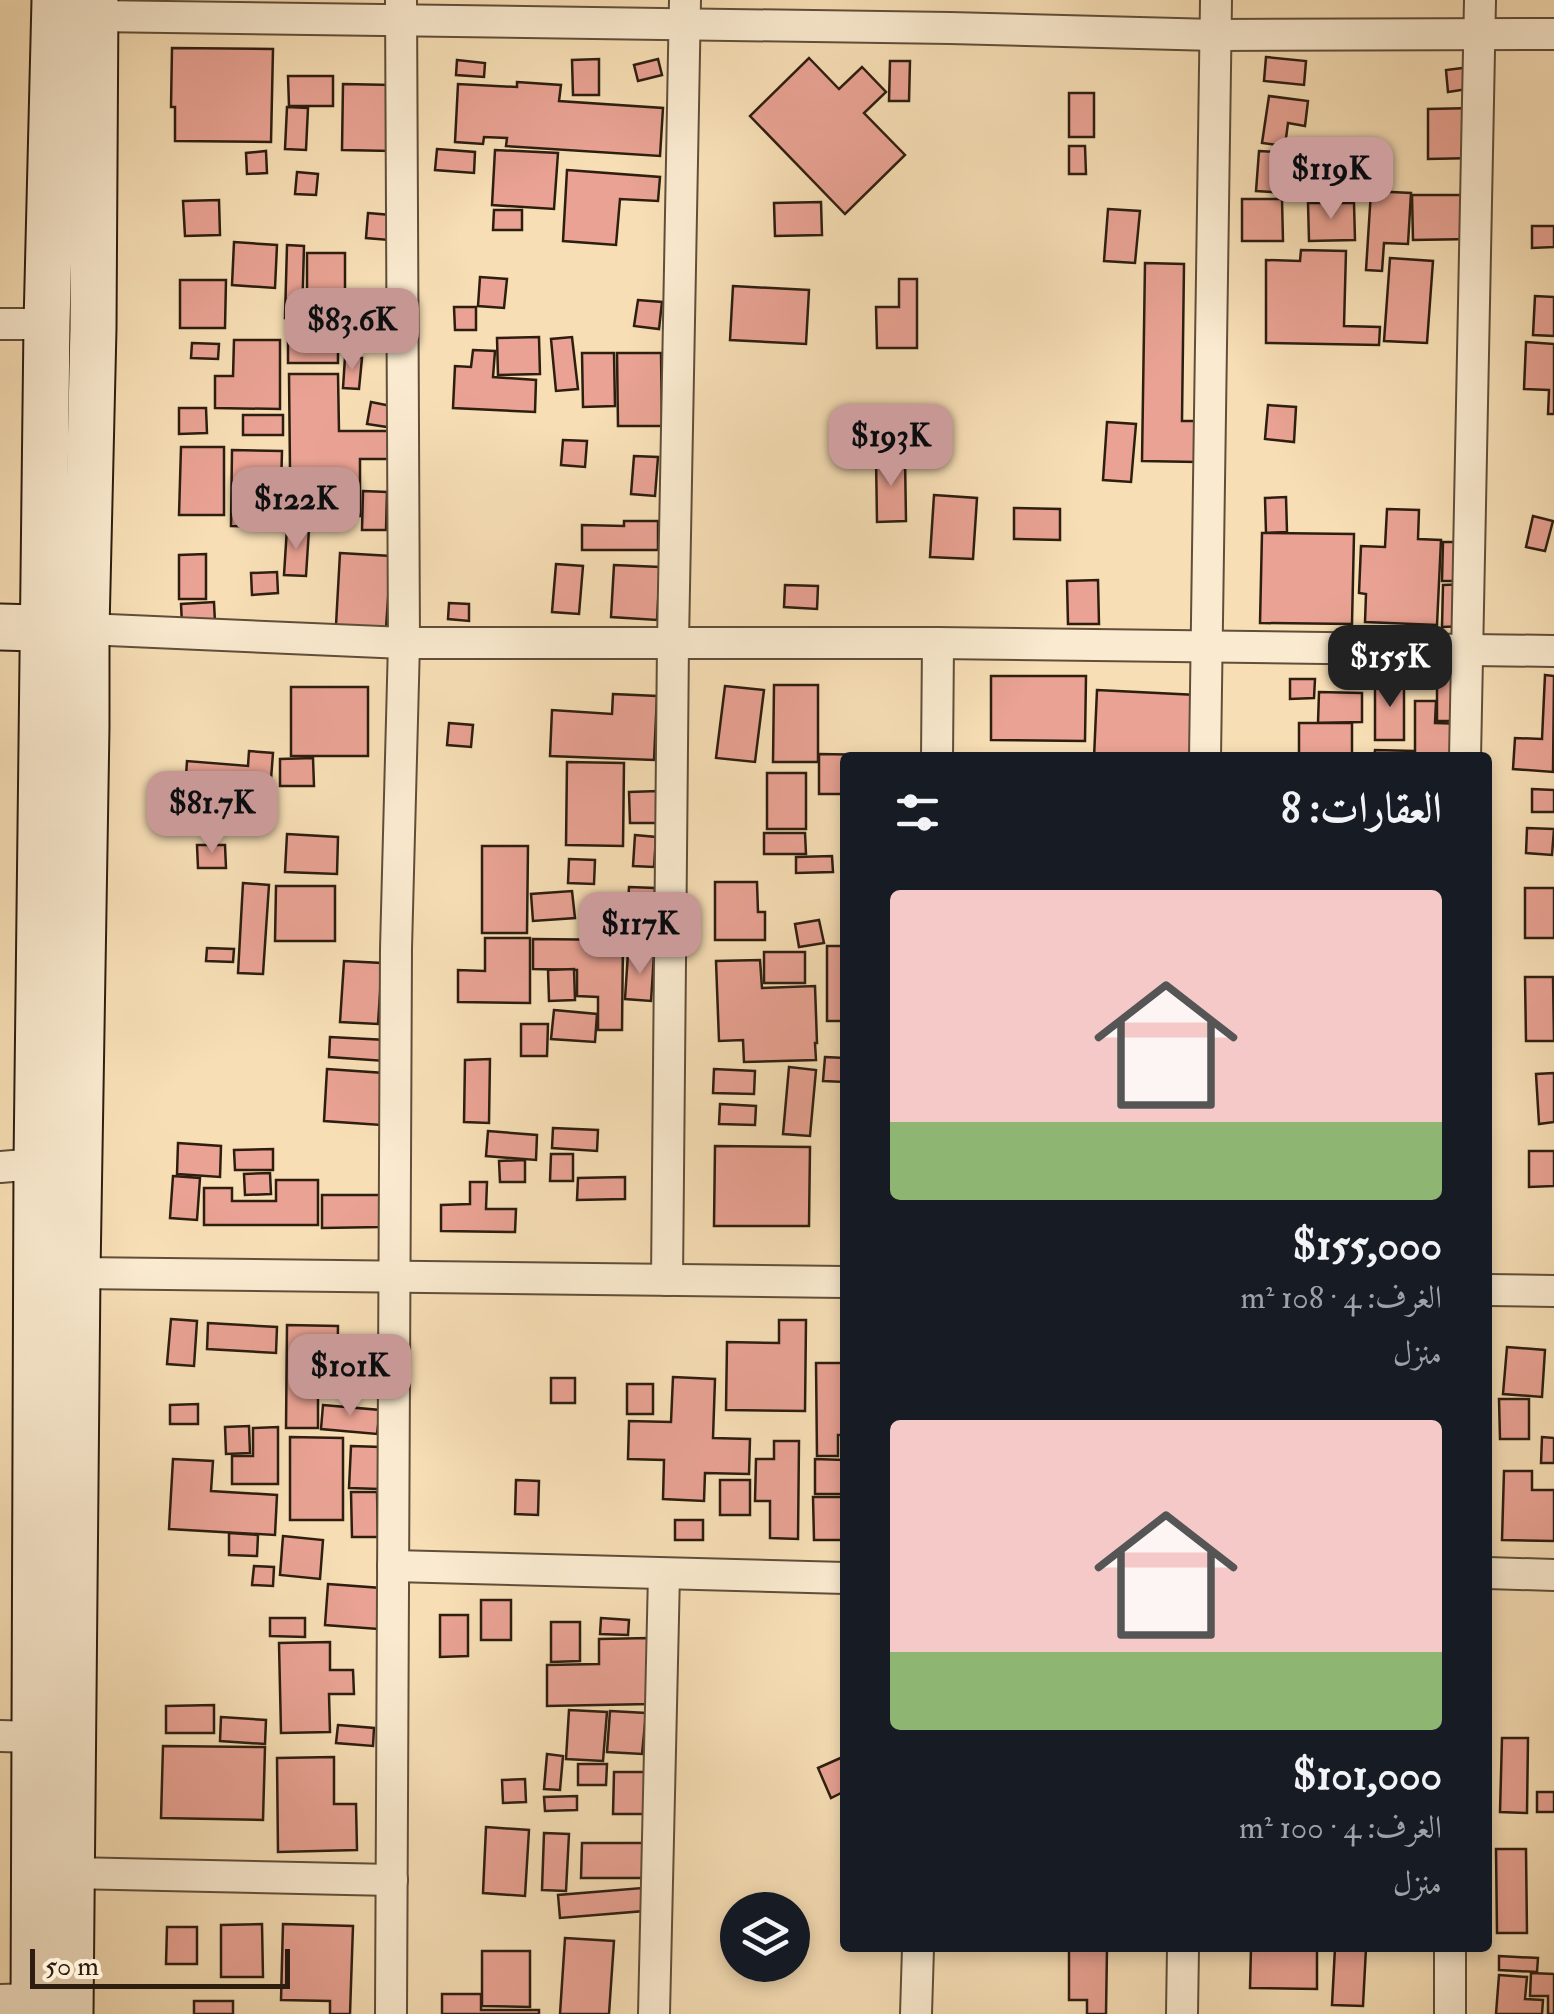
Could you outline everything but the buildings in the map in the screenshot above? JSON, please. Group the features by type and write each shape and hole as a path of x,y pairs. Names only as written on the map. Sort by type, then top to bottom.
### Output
{"street":[{"path":"1206,752 1216,0"},
{"path":"1465,752 1480,0"},
{"path":"81,5 951,14 1215,35 1554,34"},
{"path":"34,2007 17,1736 19,1165 43,628 47,324 81,5"},
{"path":"34,2007 71,1873 86,726 43,628 94,328 81,5"},
{"path":"391,2014 396,949 404,643 401,10"},
{"path":"667,1280 684,12"},
{"path":"0,324 47,324"},
{"path":"43,628 404,643 938,642 1554,651"},
{"path":"937,752 938,642"},
{"path":"77,1273 840,1282"},
{"path":"1492,1290 1554,1291"},
{"path":"393,1566 840,1578"},
{"path":"654,2014 664,1574"},
{"path":"1492,1574 1554,1575"},
{"path":"71,1873 392,1880"},
{"path":"916,2014 918,1952"},
{"path":"1182,2014 1183,1952"},
{"path":"1450,1952 1450,2014"}]}
